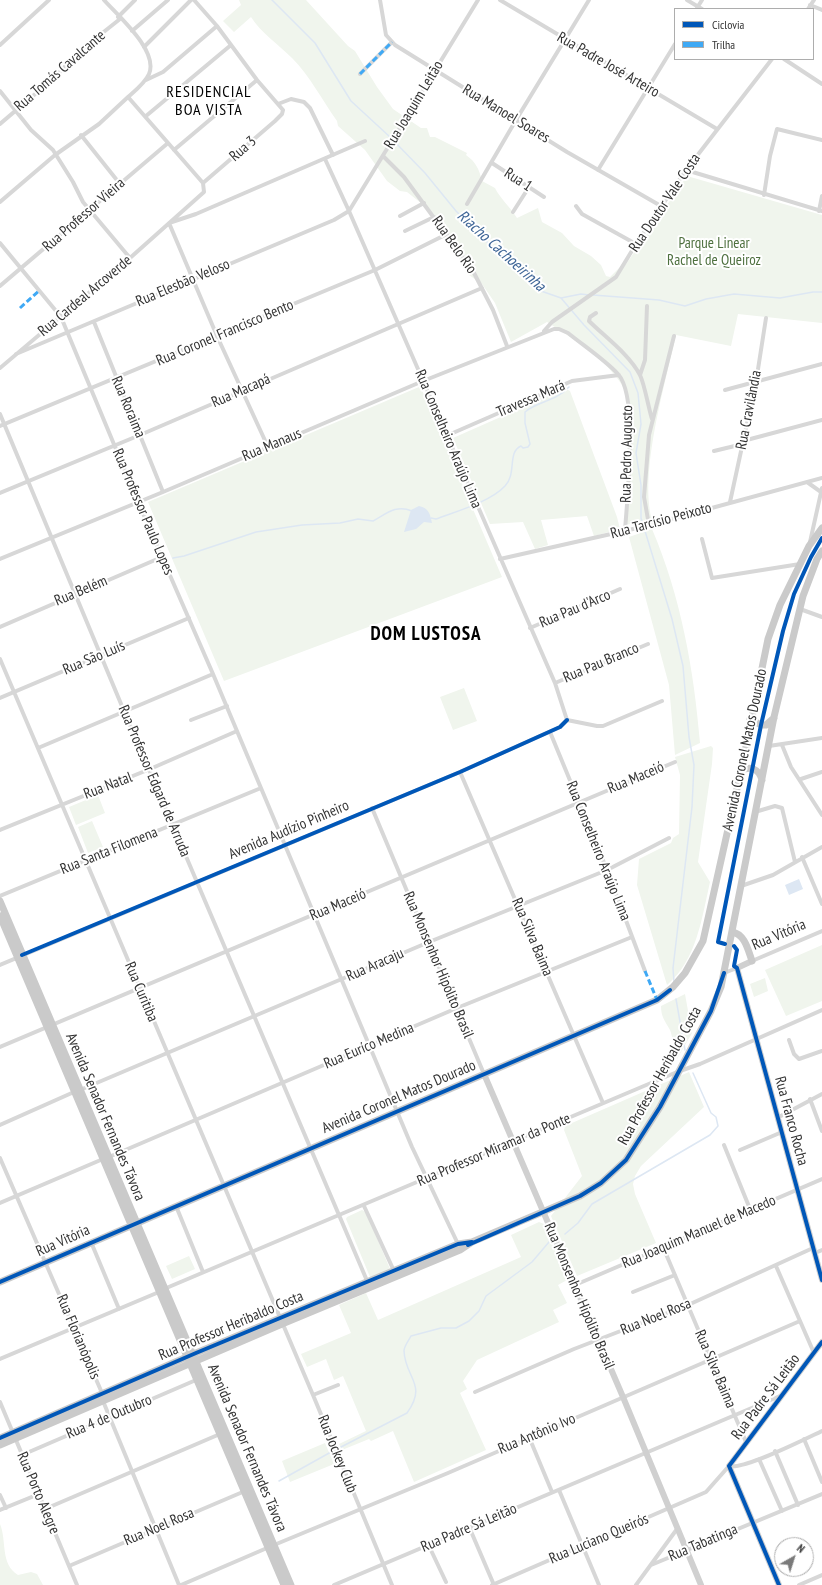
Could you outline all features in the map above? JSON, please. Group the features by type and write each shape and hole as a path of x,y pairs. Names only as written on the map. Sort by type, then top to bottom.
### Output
{"main road":[{"name":"Avenida Coronel Matos Dourado","path":"134,1224 657,1000 673,988 685,974 702,941 741,771 750,719 768,639 780,605 809,546 822,528"},
{"name":"Avenida Coronel Matos Dourado","path":"724,972 774,717 807,582 820,560 822,550"},
{"path":"750,719 761,725 766,725 774,717"},
{"path":"741,771 753,768 758,771 762,780"},
{"name":"Avenida Senador Fernandes Távora","path":"0,901 20,956 161,1290 271,1546 291,1585"},
{"name":"Avenida Senador Fernandes Távora","path":"0,916 20,956"},
{"path":"732,932 738,933 743,938 752,961"},
{"name":"Rua Vitória","path":"737,968 752,961"},
{"name":"Rua Franco Rocha","path":"737,968 778,1118 779,1133 798,1190 822,1280"},
{"name":"Rua Professor Heribaldo Costa","path":"395,1274 460,1250 472,1242 580,1196 601,1183 626,1160 660,1107 677,1072 711,1011 721,987 724,972"},
{"name":"Rua Monsenhor Hipólito Brasil","path":"484,1074 623,1397 701,1585"},
{"name":"Rua Vitória","path":"0,1282 134,1224"},
{"name":"Rua Professor Heribaldo Costa","path":"0,1445 14,1436 102,1397 395,1274 458,1244 472,1242"},
{"name":"Rua Padre Sá Leitão","path":"729,1466 822,1342"},
{"name":"Avenida Senador Fernandes Távora","path":"191,1359 196,1380 247,1490"},
{"name":"Rua Professor Heribaldo Costa","path":"0,1438 14,1436"},
{"path":"729,1466 779,1585"},
{"name":"Avenida Senador Fernandes Távora","path":"271,1546 284,1585"}],"street":[{"path":"0,45 49,0"},
{"path":"104,0 132,31 149,55 151,67 146,80"},
{"name":"Rua Tomás Cavalcante","path":"0,124 54,78 81,50 119,18 135,0"},
{"path":"132,31 168,0"},
{"path":"144,47 193,0 217,26 257,80 278,104 291,99 307,104 315,115 333,155"},
{"path":"360,74 392,42 386,35 380,0"},
{"name":"Rua Joaquim Leitão","path":"349,211 478,0"},
{"name":"Rua Padre José Arteiro","path":"500,0 717,129"},
{"path":"467,204 589,0"},
{"path":"687,0 699,8 702,0"},
{"path":"809,7 814,0"},
{"path":"0,202 55,155 81,135 99,124 146,80 163,72 217,26"},
{"name":"Rua Manoel Soares","path":"392,42 435,71 598,170 661,206"},
{"path":"146,116 231,45"},
{"path":"598,170 674,46"},
{"name":"Rua Doutor Vale Costa","path":"544,332 552,322 616,277 636,244 686,170 771,60"},
{"path":"786,60 822,84"},
{"path":"174,150 257,80"},
{"path":"0,91 15,111 55,155 74,182 80,198 130,258"},
{"path":"128,97 146,116 203,185"},
{"name":"Rua 3","path":"203,185 282,114 283,110 278,104"},
{"path":"764,195 774,136 777,129 822,140"},
{"path":"81,135 120,184"},
{"name":"Rua Cardeal Arcoverde","path":"169,223 196,214 366,140"},
{"name":"Rua Professor Vieira","path":"0,286 168,143"},
{"name":"Rua Belo Rio","path":"383,156 404,177 473,271 493,310 507,346"},
{"name":"Rua Conselheiro Araújo Lima","path":"325,158 399,324 446,436 554,683 568,720"},
{"name":"Rua 1","path":"492,163 544,197"},
{"path":"686,170 820,211 822,196"},
{"name":"Rua Cardeal Arcoverde","path":"0,368 202,195 203,185"},
{"path":"513,212 529,187"},
{"path":"400,216 424,203"},
{"path":"576,206 582,214 636,244"},
{"name":"Rua Elesbão Veloso","path":"16,354 334,220 349,211"},
{"path":"405,231 434,217"},
{"path":"169,223 217,336 268,447"},
{"name":"Rua Coronel Francisco Bento","path":"2,425 375,270 447,234"},
{"name":"Rua Professor Paulo Lopes","path":"0,243 61,317 114,446 262,788 397,1111 458,1244"},
{"name":"Rua Macapá","path":"0,493 140,435 482,288"},
{"path":"640,375 645,360 647,306"},
{"path":"596,313 590,317 589,321 620,350 640,375 653,420"},
{"name":"Rua Cravilândia","path":"730,502 756,382 766,318"},
{"name":"Rua Roraima","path":"94,322 164,492"},
{"name":"Rua Pedro Augusto","path":"544,332 554,329 564,330 618,375 628,396 630,417 625,531"},
{"name":"Rua Manaus","path":"0,559 164,492 423,381 544,332"},
{"name":"Rua Pedro Augusto","path":"649,525 644,497 649,435 674,336"},
{"path":"725,390 822,364"},
{"name":"Travessa Mará","path":"446,436 572,381 618,375"},
{"name":"Rua Professor Edgard de Arruda","path":"0,414 2,425 28,481 124,711 174,825 282,1083 369,1285"},
{"path":"714,451 822,420"},
{"name":"Rua Tarcísio Peixoto","path":"500,559 642,527 822,478"},
{"path":"807,482 822,490 809,546"},
{"path":"702,539 712,578 800,564"},
{"name":"Rua Belém","path":"0,627 75,593 162,557"},
{"name":"Rua Pau d'Arco","path":"530,628 620,589"},
{"path":"800,609 822,617"},
{"name":"Rua São Luís","path":"0,698 189,618"},
{"name":"Rua Pau Branco","path":"554,683 648,644"},
{"name":"Rua Curitiba","path":"0,658 281,1321"},
{"path":"38,748 213,674"},
{"path":"568,720 603,726 662,701"},
{"path":"191,720 226,706"},
{"name":"Avenida Audízio Pinheiro","path":"0,965 460,772 550,732 560,727 568,720"},
{"name":"Rua Natal","path":"0,830 150,769 237,731"},
{"name":"Rua Conselheiro Araújo Lima","path":"550,732 607,870 645,971"},
{"path":"769,746 822,738"},
{"path":"782,745 786,757 822,815"},
{"name":"Rua Maceió","path":"0,1047 226,950 314,915 676,762"},
{"name":"Rua Silva Baima","path":"460,772 519,905 603,1103"},
{"path":"800,779 822,772"},
{"name":"Rua Santa Filomena","path":"0,896 262,788"},
{"path":"818,807 822,805"},
{"path":"755,812 775,806 782,808 795,862"},
{"name":"Rua Monsenhor Hipólito Brasil","path":"372,808 400,878 484,1074"},
{"name":"Rua Aracaju","path":"0,1125 428,942 607,870 669,838"},
{"path":"741,886 769,877 822,847"},
{"path":"802,857 822,904"},
{"name":"Rua Vitória","path":"752,961 822,931"},
{"name":"Rua Euríco Medina","path":"0,1203 457,1008 632,937"},
{"name":"Rua Vitória","path":"724,972 737,968"},
{"name":"Rua Professor Miramar da Ponte","path":"0,1360 161,1290 427,1179 513,1140 677,1072 700,1064 822,1010"},
{"path":"789,1040 794,1054 798,1059 822,1051"},
{"path":"778,1118 810,1099 822,1094"},
{"path":"810,1099 822,1131"},
{"path":"740,1150 779,1133"},
{"path":"724,1146 750,1209"},
{"name":"Rua Florianópolis","path":"0,1158 74,1328 109,1417 180,1585"},
{"name":"Rua Joaquim Manuel de Macedo","path":"575,1285 822,1179"},
{"path":"176,1206 204,1272"},
{"path":"364,1206 395,1274"},
{"path":"91,1242 119,1309"},
{"name":"Rua Silva Baima","path":"663,1246 746,1442"},
{"name":"Rua Noel Rosa","path":"475,1392 598,1340 688,1305 814,1250 822,1250"},
{"path":"776,1266 814,1353"},
{"path":"633,1292 674,1275"},
{"name":"Rua Jockey Club","path":"281,1321 392,1585"},
{"name":"Rua Antônio Ivo","path":"180,1585 360,1508 448,1473 800,1321"},
{"name":"Rua 4 de Outubro","path":"22,1455 196,1380"},
{"path":"313,1396 338,1385"},
{"name":"Rua Padre Sá Leitão","path":"334,1585 780,1396"},
{"name":"Rua Porto Alegre","path":"0,1402 77,1585"},
{"path":"729,1466 739,1466 759,1459 822,1431"},
{"path":"45,1509 220,1434"},
{"path":"529,1437 552,1492"},
{"path":"804,1439 822,1482"},
{"path":"775,1451 798,1505"},
{"path":"759,1459 782,1511"},
{"name":"Rua Padre Sá Leitão","path":"706,1492 729,1466"},
{"name":"Rua Noel Rosa","path":"69,1566 247,1490"},
{"path":"559,1490 599,1585"},
{"name":"Rua Luciano Queirós","path":"493,1585 706,1492"},
{"path":"0,1510 38,1494"},
{"name":"Rua Tabatinga","path":"651,1565 753,1521 798,1505 822,1494"},
{"path":"0,1495 6,1508"},
{"path":"470,1528 493,1585"},
{"path":"636,1585 677,1529"},
{"path":"429,1546 446,1582"},
{"path":"800,1585 822,1575"}],"green space":[{"name":"Parque Linear Rachel de Queiroz","path":"239,0 306,0 348,46 355,51 377,87 393,109 421,128 427,128 430,137 435,137 467,153 466,155 477,166 482,181 495,188 517,218 538,208 542,222 562,233 574,246 591,256 601,265 606,276 610,277 621,266 624,267 687,176 822,215 822,323 738,314 731,346 676,335 660,403 651,454 649,500 652,520 625,525 629,416 627,398 614,373 597,357 547,322 511,342 495,303 482,284 469,275 452,247 445,241 436,220 421,203 407,192 400,191 387,181 365,150 338,126 337,121 310,80 298,65 255,23 251,17 234,32 223,21 241,5"},
{"path":"419,387 422,390 502,577 224,681 148,502"},
{"path":"566,389 570,391 617,517 620,529 594,536 587,516 541,520 548,545 535,549 523,522 490,524 453,438 512,412 513,410 548,394 551,393 550,396"},
{"path":"652,529 671,581 685,634 694,688 700,743 675,755 669,685 629,537"},
{"path":"464,688 477,721 453,730 440,697"},
{"path":"711,746 713,748 712,764 698,862 710,882 701,923 692,951 677,975 667,985 637,885 639,859 671,843 673,838 679,834 680,775 675,757"},
{"path":"98,795 105,813 76,825 69,807"},
{"path":"92,821 103,847 88,853 78,827"},
{"path":"822,945 822,1001 786,1016 765,970"},
{"path":"765,978 768,991 754,997 750,984"},
{"path":"685,994 692,1033 677,1059 671,1033 663,1016 661,1006"},
{"path":"689,1072 704,1107 641,1166 635,1176 633,1184 635,1194 656,1243 577,1276 551,1216 582,1176 564,1130 565,1126"},
{"path":"362,1210 366,1212 390,1269 373,1278 370,1277 346,1219 347,1217"},
{"path":"539,1222 544,1224 567,1280 558,1285 567,1303 553,1310 559,1322 477,1360 463,1381 467,1389 460,1393 486,1450 414,1482 393,1431 371,1441 369,1439 342,1450 339,1444 366,1431 343,1376 334,1380 326,1359 307,1367 301,1354 351,1333 339,1305 366,1293 378,1320 521,1257 511,1235"},
{"path":"189,1256 195,1269 172,1279 166,1266"},
{"path":"325,1443 334,1464 290,1482 282,1461"},
{"path":"0,1524 6,1559 12,1570 18,1575 31,1572 37,1574 43,1585 0,1585"}],"shaded area":[{"path":"419,506 427,510 430,514 432,523 424,522 416,529 404,532 411,510"},
{"path":"799,879 803,889 789,895 785,885"}],"waterway":[{"name":"Riacho Cachoeirinha","path":"272,0 315,43 351,101 390,137 425,173 456,211 499,254 541,291 561,298 581,294 589,295"},
{"name":"Riacho Cachoeirinha","path":"593,295 659,300 685,306 706,299 734,294 780,298 813,292 822,292"},
{"path":"561,298 584,325 630,372 638,393 641,424 636,453 641,485 641,518 672,619 683,666 689,737 694,765 692,807 673,968 674,982"},
{"path":"431,518 436,519 473,506 499,492 509,481 511,476 514,453 521,446 523,448 528,447 530,444 525,423 525,412 530,408 558,396 569,387"},
{"path":"173,558 184,556 256,532 302,525 340,523 358,519 373,521 396,509 406,509 412,511"},
{"path":"676,999 685,1050"},
{"path":"565,1234 578,1223 592,1204 710,1135 718,1126 716,1117 711,1113 693,1073"},
{"path":"341,1447 407,1413 416,1395 416,1388 405,1360 404,1351 411,1336 441,1328 456,1328 469,1321 479,1311 486,1296 532,1262 549,1242"},
{"path":"279,1481 331,1452"}],"marked path":[{"path":"360,74 392,42"},
{"path":"20,308 40,290"},
{"path":"645,971 657,1000"}],"cycle path":[{"path":"725,944 718,942 761,725 783,631 794,594 811,557 822,538"},
{"path":"22,955 460,772 560,727 567,720"},
{"path":"734,946 737,950 734,966 737,968 822,1280"},
{"path":"468,1245 580,1196 601,1183 626,1160 660,1107 711,1011 724,973"},
{"path":"0,1282 657,1000 670,990"},
{"path":"0,1438 196,1353 458,1244 472,1242"},
{"path":"779,1585 729,1466 822,1342"}],"district":[{"name":"RESIDENCIAL BOA VISTA","path":"209,101"},
{"name":"DOM LUSTOSA","path":"426,635"}]}
